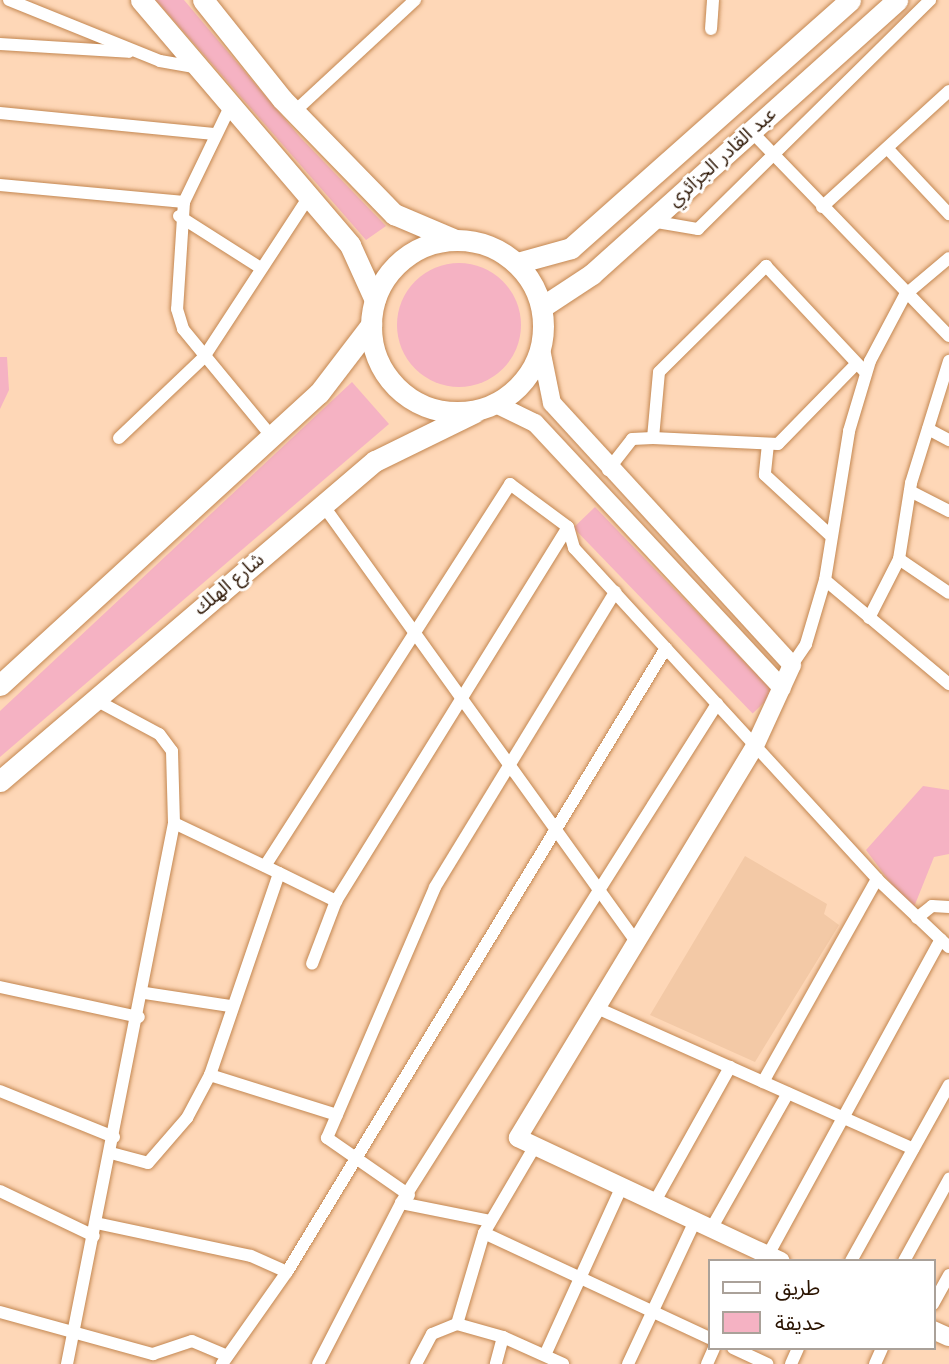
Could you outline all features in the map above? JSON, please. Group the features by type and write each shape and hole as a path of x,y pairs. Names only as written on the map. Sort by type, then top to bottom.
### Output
{"main road":[{"path":"141,0 195,67 350,245 375,300"},
{"path":"203,0 295,112 394,214 453,239 493,247 517,263 542,307 541,349 552,403 608,470 792,665 755,746 518,1138 765,1257"},
{"name":"عبد القادر الجزائري","path":"517,263 571,248 850,0"},
{"name":"عبد القادر الجزائري","path":"542,307 592,274 897,0"},
{"path":"0,685 319,393 370,324 375,300 404,257 453,239"},
{"path":"370,324 384,374 402,394 424,407 475,412 496,404 531,372 541,349"},
{"path":"496,404 535,423 782,688"},
{"name":"شارع الهلك","path":"0,781 375,461 475,412"}],"street":[{"path":"9,0 140,53 195,67"},
{"path":"295,112 415,0"},
{"path":"711,29 713,0"},
{"path":"651,221 698,229 774,157 930,0"},
{"path":"0,44 140,53"},
{"path":"822,207 948,95"},
{"path":"230,107 214,134 180,216 177,309 204,357 272,438"},
{"path":"0,113 214,134"},
{"path":"751,131 905,295 949,336"},
{"path":"887,148 949,214"},
{"path":"0,186 184,202"},
{"path":"119,438 204,357 259,267 309,198"},
{"path":"180,216 259,267"},
{"path":"608,470 632,439 778,444 861,369 905,295 949,258"},
{"path":"653,438 659,372 766,267 861,369"},
{"path":"869,618 899,559 910,491 948,367"},
{"path":"792,665 806,644 825,580 829,534 861,369"},
{"path":"928,429 949,440"},
{"path":"768,444 765,475 829,534"},
{"path":"265,866 510,484 568,527 574,548 877,879 945,943 765,1257"},
{"path":"910,491 949,511"},
{"path":"323,505 413,635 637,943"},
{"path":"312,964 336,901 568,527"},
{"path":"899,559 949,593"},
{"path":"825,580 949,684"},
{"path":"490,1221 405,1199 358,1156 327,1138 435,887 511,767 615,592"},
{"path":"0,1312 75,1328 153,1353 192,1341 224,1360 287,1272 666,648"},
{"path":"68,1364 145,993 174,823 172,751 159,734 94,699"},
{"path":"318,1364 405,1199 601,893 717,704"},
{"path":"174,823 336,901"},
{"path":"111,1153 148,1163 187,1118 210,1074 230,1006 279,873"},
{"path":"763,1082 877,879"},
{"path":"917,918 932,906 949,907"},
{"path":"0,987 139,1017"},
{"path":"145,993 230,1006"},
{"path":"597,1008 913,1149"},
{"path":"654,1203 730,1067"},
{"path":"210,1074 337,1115"},
{"path":"852,1259 949,1085"},
{"path":"0,1091 114,1136"},
{"path":"628,1364 650,1313 788,1093"},
{"path":"457,1324 484,1233 535,1146"},
{"path":"905,1259 949,1179"},
{"path":"545,1355 621,1188"},
{"path":"0,1191 95,1230 251,1256 287,1272"},
{"path":"484,1233 579,1281 708,1338"},
{"path":"935,1300 949,1275"},
{"path":"416,1364 432,1334 457,1324 503,1337 563,1364"},
{"path":"496,1364 503,1337"},
{"path":"737,1350 768,1364"}],"shaded area":[{"path":"745,856 827,904 824,914 839,925 755,1062 650,1015"}],"green space":[{"path":"156,0 184,0 300,137 386,226 366,240"},
{"path":"459,263 483,268 503,281 516,301 521,325 516,349 503,369 483,382 459,387 435,382 415,369 402,349 397,325 402,301 415,281 435,268"},
{"path":"0,357 7,357 9,390 0,409"},
{"path":"352,382 389,424 0,757 0,711"},
{"path":"595,507 774,693 753,713 573,528"},
{"path":"923,786 949,790 949,854 934,857 912,912 866,850"}]}
